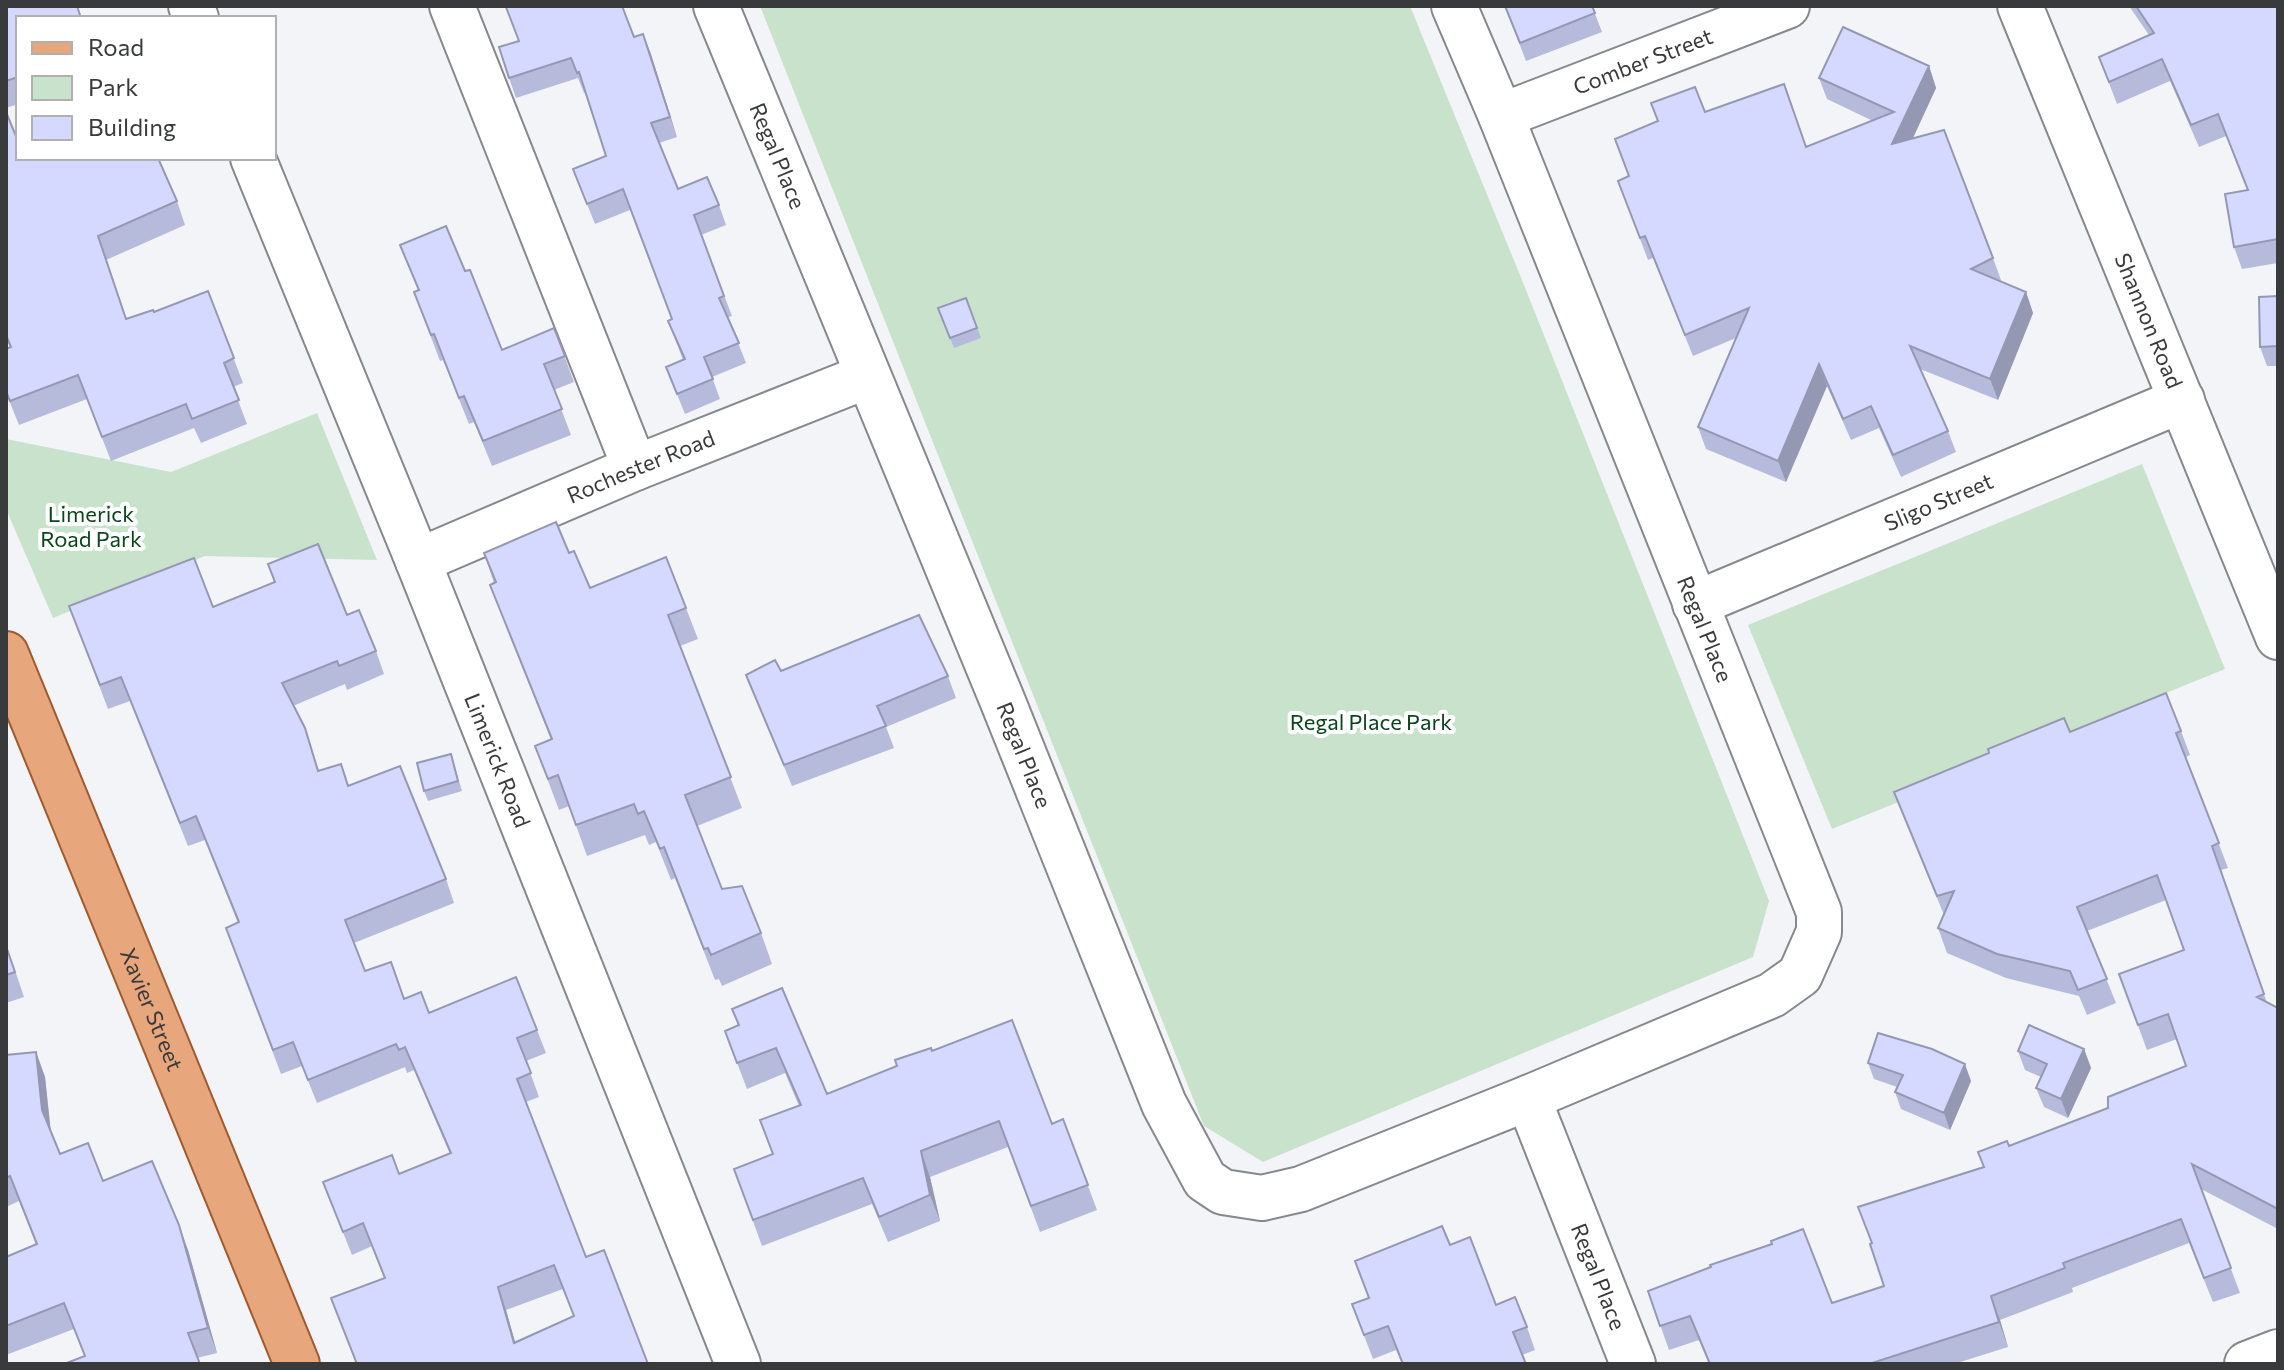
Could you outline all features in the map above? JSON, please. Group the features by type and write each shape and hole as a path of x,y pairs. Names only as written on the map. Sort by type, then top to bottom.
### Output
{"main road":[{"name":"Xavier Street","path":"6,654 297,1364"}],"street":[{"path":"452,6 635,468"},
{"name":"Regal Place","path":"716,6 1003,702 1164,1104 1205,1180 1223,1192 1262,1198 1301,1189 1772,995 1800,975 1819,932 1819,912 1501,116 1454,6"},
{"name":"Comber Street","path":"1501,116 1721,17 1787,6"},
{"name":"Shannon Road","path":"2020,6 2277,631"},
{"name":"Limerick Road","path":"254,160 418,561 738,1364"},
{"name":"Rochester Road","path":"418,561 635,468 867,376"},
{"name":"Sligo Street","path":"1695,604 2182,400"},
{"name":"Regal Place","path":"1528,1098 1633,1364"},
{"path":"2247,1364 2278,1352"}],"green space":[{"name":"Regal Place Park","path":"760,6 1410,6 1769,901 1753,957 1263,1162 1204,1126"},
{"name":"Limerick Road Park","path":"317,413 377,560 205,556 53,618 6,509 6,439 171,472"},
{"path":"2142,464 2225,669 1832,829 1748,625"}],"building":[{"path":"6,6 77,6 80,16 16,16 16,78 6,81"},
{"path":"508,6 622,6 634,37 643,34 670,117 651,123 678,189 707,177 719,205 694,215 724,296 719,298 739,343 704,357 713,379 677,394 666,367 685,359 668,321 672,319 623,189 587,204 573,169 606,156 579,72 571,58 509,78 499,47 519,41"},
{"path":"1505,6 1592,6 1595,13 1520,43"},
{"path":"2136,6 2278,6 2278,239 2234,247 2225,194 2248,190 2218,114 2191,125 2162,59 2109,82 2099,57 2154,33"},
{"path":"1843,27 1929,66 1892,144 1944,130 1993,258 1971,269 2026,292 1990,379 1910,346 1948,431 1893,455 1871,406 1843,419 1819,364 1778,461 1698,427 1749,308 1685,335 1645,236 1640,238 1618,181 1629,176 1615,139 1658,121 1651,103 1695,87 1705,112 1784,84 1806,147 1894,112 1819,78"},
{"path":"6,112 16,136 16,160 159,160 177,201 98,236 126,319 154,312 208,291 234,358 224,363 239,400 192,419 186,404 102,437 78,375 10,401 6,391 6,349 11,347 6,335"},
{"path":"446,226 465,271 470,270 502,350 554,328 565,356 544,364 562,409 483,441 464,396 459,398 434,334 431,335 414,292 419,290 400,245"},
{"path":"2278,296 2278,346 2260,347 2259,297"},
{"path":"966,298 977,328 950,338 938,308"},
{"path":"556,522 569,553 574,551 590,588 666,557 686,608 668,615 731,777 685,795 722,889 742,886 761,933 711,955 708,948 704,949 664,847 660,849 644,811 638,814 634,804 576,825 558,775 548,779 535,746 552,739 490,585 496,582 484,553"},
{"path":"318,544 347,615 359,610 376,651 339,666 337,661 282,683 305,728 318,771 341,764 348,786 400,766 446,879 345,920 365,971 391,962 404,999 421,992 429,1013 516,977 537,1030 517,1038 531,1073 517,1079 586,1257 604,1250 648,1364 357,1364 331,1298 385,1278 363,1223 343,1232 323,1182 392,1155 399,1174 451,1153 405,1047 399,1050 396,1044 308,1080 293,1042 273,1050 226,928 239,922 196,816 180,823 121,677 100,685 69,606 194,558 213,607 275,582 268,564","holes":["554,1265 574,1316 514,1343 498,1287"]},
{"path":"919,615 948,676 877,706 886,726 784,765 746,675 775,660 781,671"},
{"path":"2166,693 2181,731 2176,733 2219,843 2212,846 2264,994 2257,997 2278,1008 2278,1209 2192,1164 2231,1268 2204,1278 2181,1219 2063,1263 2065,1268 1991,1296 1999,1322 1869,1364 1710,1364 1690,1316 1660,1326 1648,1291 1772,1244 1771,1241 1803,1229 1832,1303 1884,1286 1858,1207 1984,1167 1978,1152 2007,1141 2009,1146 2108,1108 2108,1097 2186,1066 2168,1014 2138,1025 2119,974 2184,950 2157,875 2077,907 2107,979 2078,990 2070,971 1997,954 1938,928 1954,891 1937,896 1894,792 2064,718 2070,732"},
{"path":"451,754 458,781 424,791 417,763"},
{"path":"6,946 15,972 6,975"},
{"path":"782,988 827,1094 897,1066 895,1060 931,1048 932,1051 1012,1020 1052,1124 1063,1119 1088,1185 1031,1206 999,1121 921,1151 930,1195 879,1217 863,1178 753,1220 734,1169 773,1154 760,1120 801,1105 776,1048 737,1063 725,1031 739,1025 732,1009"},
{"path":"2029,1025 2084,1049 2061,1099 2036,1088 2047,1064 2018,1051"},
{"path":"1878,1033 1932,1049 1965,1064 1944,1113 1895,1092 1903,1075 1868,1063"},
{"path":"36,1052 42,1110 60,1154 88,1143 103,1181 152,1161 179,1225 208,1328 188,1333 200,1364 64,1364 85,1356 64,1303 6,1326 6,1257 37,1244 10,1176 6,1178 6,1055"},
{"path":"1442,1226 1450,1245 1470,1237 1496,1305 1515,1297 1527,1327 1513,1332 1526,1364 1403,1364 1388,1326 1364,1335 1352,1304 1369,1298 1355,1261"}]}
